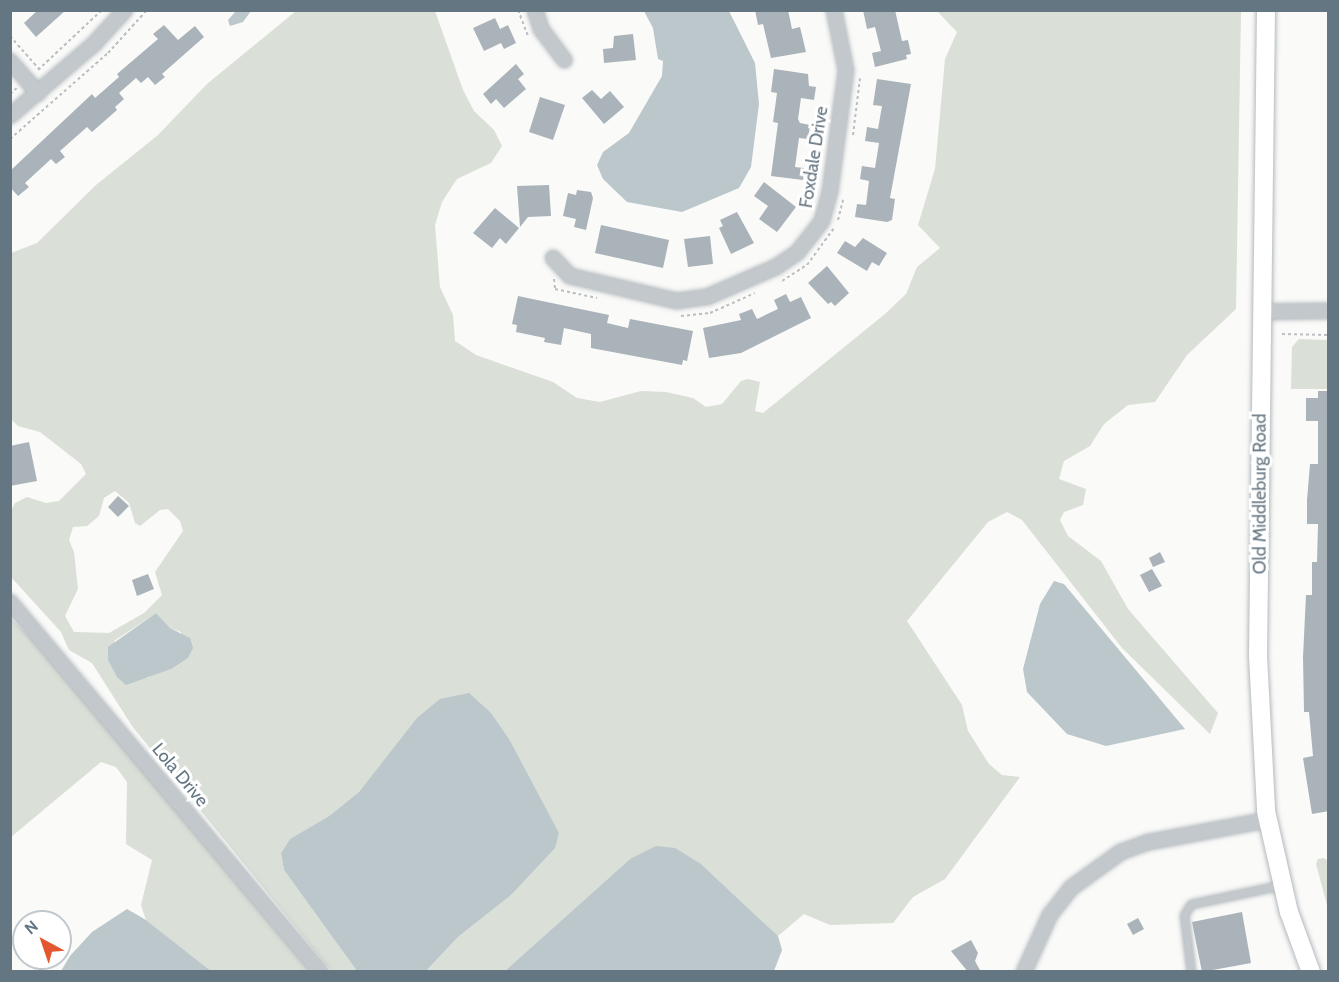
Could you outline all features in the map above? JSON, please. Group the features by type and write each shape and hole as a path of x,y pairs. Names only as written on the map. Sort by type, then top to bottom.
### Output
{"main road":[{"name":"Old Middleburg Road","path":"1266,10 1258,656 1268,820 1289,912 1311,972"}],"street":[{"path":"10,116 38,93 125,10"},
{"path":"535,10 541,29 564,60"},
{"name":"Foxdale Drive","path":"553,258 570,276 677,301 707,297 776,267 797,253 822,221 830,192 846,70 834,10"},
{"path":"10,61 38,93"},
{"path":"1262,312 1329,311"},
{"name":"Lola Drive","path":"10,602 321,972"},
{"path":"1024,972 1050,915 1071,888 1120,852 1149,842 1268,820"}],"lane":[{"path":"1191,972 1184,915 1191,904 1284,884"}],"path":[{"path":"11,91 27,80 102,10"},
{"path":"10,139 108,53 147,10"},
{"path":"10,36 39,69"},
{"path":"851,146 860,73"},
{"path":"776,283 807,265 825,245 844,197"},
{"path":"563,268 552,281 555,289 604,299"},
{"path":"677,315 710,313 760,290"},
{"path":"1282,334 1329,335"}],"shaded area":[{"path":"236,11 251,11 243,22 230,26 228,20"},
{"path":"296,11 435,11 463,90 474,111 494,130 502,146 491,163 457,179 442,202 435,225 440,287 453,315 455,341 476,355 553,382 577,398 600,402 641,391 666,392 693,398 706,407 722,404 741,381 748,379 760,382 755,411 763,413 885,314 906,294 917,267 940,248 918,225 935,169 945,59 957,32 937,11 1241,11 1236,309 1187,355 1155,402 1128,405 1104,424 1090,446 1064,461 1059,479 1086,489 1083,505 1064,512 1060,520 1068,536 1101,561 1128,609 1218,713 1210,734 1122,648 1022,520 1007,512 988,522 907,621 962,705 968,731 989,764 1002,775 1020,777 945,879 913,897 893,923 830,925 804,914 778,936 701,864 630,859 505,971 426,971 458,937 510,896 559,833 491,713 418,718 359,792 329,816 290,839 281,853 284,870 357,971 331,971 132,726 92,663 69,650 61,632 11,577 10,513 15,503 27,497 46,503 59,501 86,474 81,464 40,432 18,426 11,419 11,253 37,243 96,185 158,135 207,84","holes":["115,491 129,503 135,523 140,526 160,510 168,509 180,521 183,531 155,572 162,595 144,613 109,633 74,632 65,616 78,589 74,552 69,540 73,527 87,526 99,516 104,498","156,613 170,628 181,632 188,658 147,678 114,641"]},
{"path":"644,11 729,11 755,63 759,104 751,167 739,188 682,212 627,202 603,179 597,165 603,152 629,133 662,76 663,61 658,59 653,28"},
{"path":"1328,11 1328,132 1327,113"},
{"path":"1299,339 1328,340 1328,389 1291,389 1292,347"},
{"path":"1054,581 1064,584 1185,729 1106,746 1067,734 1027,692 1023,669 1040,604"},
{"path":"156,613 170,628 190,638 193,648 188,658 171,669 126,685 117,677 108,660 108,647"},
{"path":"10,618 54,660 310,971 211,971 146,920 141,905 152,860 126,844 127,782 116,767 101,762 11,837"},
{"path":"469,693 491,713 509,739 559,833 555,848 510,896 458,937 426,971 357,971 284,870 281,853 290,839 329,816 359,792 417,718 440,699"},
{"path":"656,846 675,848 701,864 778,936 782,950 774,971 505,971 630,859"},
{"path":"1324,858 1328,861 1328,909 1316,864 1318,859"},
{"path":"127,909 146,920 211,971 61,971 72,970 72,954 92,932"}],"building":[{"path":"38,10 66,10 36,37 24,23"},
{"path":"755,10 788,10 792,29 800,27 806,52 771,58 763,24 758,25"},
{"path":"863,10 895,10 902,41 908,40 911,54 906,55 907,59 875,67 872,53 881,51 875,27 867,29"},
{"path":"495,18 500,29 508,25 516,43 504,49 501,43 484,51 473,28"},
{"path":"164,25 178,40 195,26 204,37 162,74 165,77 155,85 148,77 141,83 136,78 119,93 124,99 115,107 117,110 92,132 87,127 60,151 65,157 56,164 51,159 25,183 29,187 18,196 10,187 10,171 92,94 95,98 119,77 117,74 158,39 153,34"},
{"path":"633,34 636,60 604,63 603,49 613,48 614,36"},
{"path":"516,64 524,74 518,79 526,89 504,108 496,99 491,104 483,94"},
{"path":"774,69 808,74 809,86 816,87 814,100 801,98 798,119 800,123 810,125 808,139 799,138 795,167 804,168 803,180 771,176 778,123 773,122 777,93 771,92"},
{"path":"877,79 911,84 890,198 895,199 892,220 887,222 855,217 857,204 866,205 869,181 860,179 862,166 875,168 879,143 865,141 867,127 878,129 882,106 873,105"},
{"path":"592,90 601,99 610,91 624,107 604,124 582,98"},
{"path":"540,97 565,105 553,140 529,132"},
{"path":"764,182 796,207 777,232 759,219 768,206 754,196"},
{"path":"549,185 551,216 528,217 520,227 517,186"},
{"path":"577,190 591,192 593,198 586,230 574,227 576,219 563,216 568,193 576,195"},
{"path":"495,208 519,228 506,244 500,238 492,248 473,233"},
{"path":"737,212 754,243 731,254 719,228 723,226 720,220"},
{"path":"601,225 669,240 663,268 595,253"},
{"path":"710,236 713,264 688,267 684,239"},
{"path":"863,238 887,253 879,266 872,262 867,271 837,253 845,241 855,247"},
{"path":"827,266 849,293 835,306 831,302 828,304 808,283"},
{"path":"786,294 790,302 801,297 811,318 741,353 709,358 703,328 741,320 739,314 752,309 757,319 778,309 774,300"},
{"path":"518,296 609,315 607,323 628,328 630,319 693,331 687,361 683,360 682,365 591,348 591,334 564,328 561,345 544,342 545,338 516,332 517,325 512,324"},
{"path":"1318,391 1329,391 1329,811 1312,814 1303,758 1313,756 1309,712 1304,712 1303,657 1306,595 1312,595 1312,562 1317,562 1318,524 1307,524 1307,500 1310,464 1318,464 1318,421 1306,421 1306,398 1318,398"},
{"path":"29,442 37,481 10,486 10,446"},
{"path":"118,496 129,506 118,517 108,507"},
{"path":"1160,552 1165,562 1153,567 1149,558"},
{"path":"1152,569 1162,586 1149,592 1140,575"},
{"path":"148,574 154,589 137,596 132,580"},
{"path":"1242,912 1251,963 1202,972 1192,922"},
{"path":"1138,918 1144,929 1133,935 1127,924"},
{"path":"971,940 978,953 975,961 981,972 968,972 951,951"}]}
